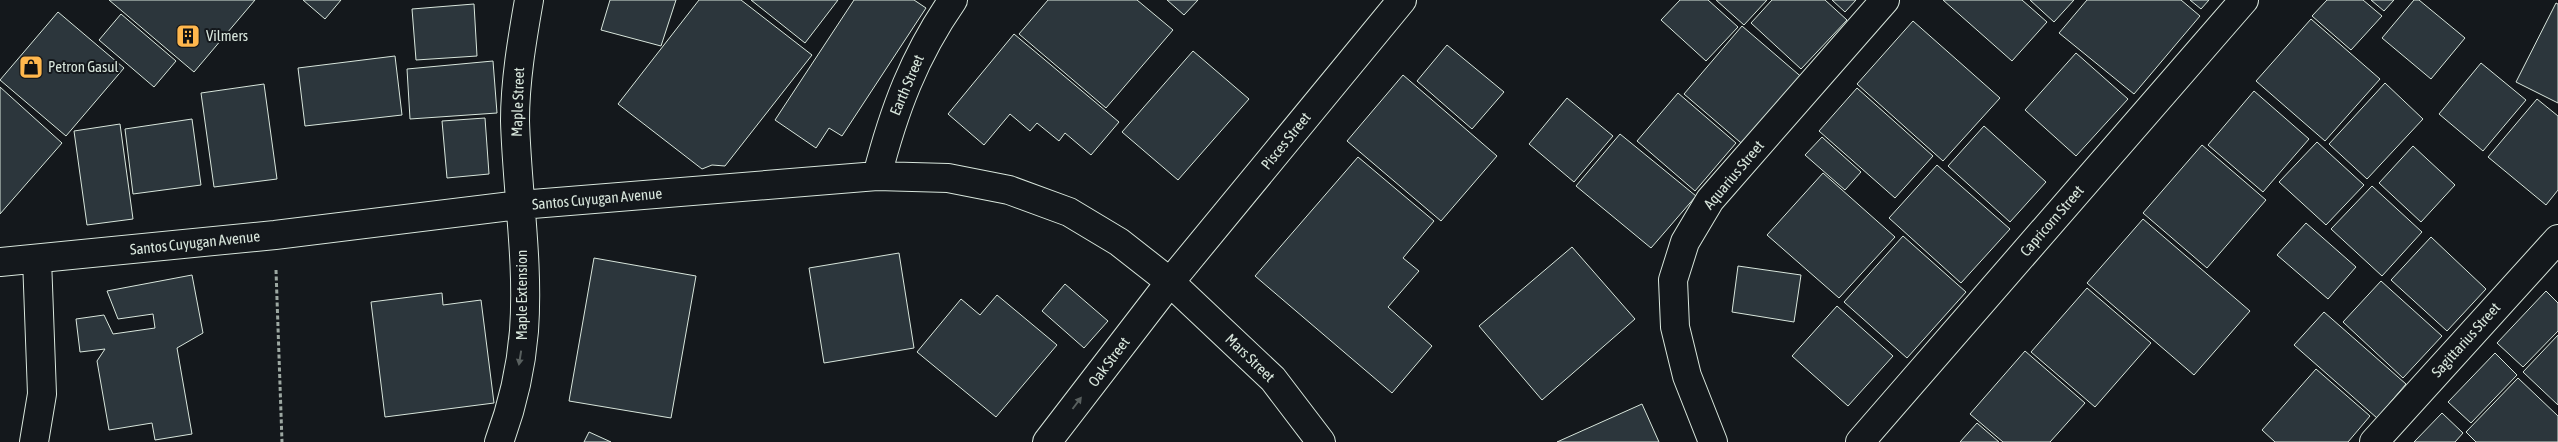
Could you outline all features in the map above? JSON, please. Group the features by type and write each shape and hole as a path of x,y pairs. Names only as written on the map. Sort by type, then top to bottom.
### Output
{"street":[{"name":"Maple Street","path":"520,205 515,120 520,53 529,0"},
{"name":"Earth Street","path":"877,176 890,125 904,86 930,33 953,0"},
{"name":"Pisces Street","path":"1170,282 1402,0"},
{"name":"Aquarius Street","path":"1713,442 1687,376 1675,327 1673,280 1685,242 1710,200 1885,0"},
{"name":"Capricorn Street","path":"1860,442 2244,0"},
{"name":"Santos Cuyugan Avenue","path":"0,262 275,235 520,205 877,176 948,178 1009,190 1069,212 1119,242 1170,282"},
{"name":"Maple Extension","path":"499,442 516,385 524,331 524,269 520,205"},
{"name":"Sagittarius Street","path":"2374,442 2558,239"},
{"path":"34,442 42,394 37,259"},
{"name":"Oak Street","path":"1047,442 1170,282"},
{"name":"Mars Street","path":"1170,282 1273,379 1321,442"}],"path":[{"path":"275,235 282,442"}],"building":[{"name":"Vilmers","path":"109,0 255,0 194,72"},
{"path":"303,0 341,0 325,19"},
{"path":"610,0 676,0 661,46 601,30"},
{"path":"699,0 741,0 812,55 725,166 712,165 702,169 618,104"},
{"path":"751,0 838,0 805,43"},
{"path":"854,0 914,0 926,8 842,136 829,128 816,148 775,120"},
{"path":"1048,0 1137,0 1173,30 1106,108 1019,34"},
{"path":"1167,0 1198,0 1184,15"},
{"path":"1680,0 1708,0 1738,27 1706,61 1661,20"},
{"path":"1716,0 1767,0 1744,25"},
{"path":"1772,0 1825,0 1847,20 1801,69 1751,23"},
{"path":"1832,0 1856,0 1845,12"},
{"path":"1943,0 2022,0 2047,22 2012,61"},
{"path":"2030,0 2074,0 2054,22"},
{"path":"2087,0 2181,0 2200,16 2134,94 2059,33"},
{"path":"2190,0 2209,0 2201,9"},
{"path":"2327,0 2363,0 2382,16 2351,50 2312,16"},
{"path":"2371,0 2394,0 2384,11"},
{"path":"2414,0 2419,0 2465,38 2431,79 2382,38"},
{"path":"2556,3 2558,4 2558,103 2516,82"},
{"path":"474,4 477,56 416,60 412,9"},
{"path":"58,12 124,68 66,136 0,80"},
{"path":"121,14 176,61 154,87 99,40"},
{"path":"2311,19 2380,79 2325,141 2256,81"},
{"path":"1913,21 2000,98 1943,161 1857,84"},
{"path":"1742,26 1805,80 1747,148 1684,94"},
{"path":"1014,34 1119,122 1091,155 1065,133 1059,141 1037,123 1030,131 1010,114 984,145 948,114"},
{"path":"1447,45 1504,92 1472,129 1417,81"},
{"path":"1193,51 1249,99 1178,180 1122,132"},
{"path":"2076,53 2128,99 2076,156 2025,110"},
{"path":"395,56 402,115 305,126 298,68"},
{"path":"493,61 497,113 410,119 407,69"},
{"path":"2481,63 2526,100 2483,151 2439,114"},
{"path":"1403,75 1497,156 1441,221 1347,141"},
{"path":"2385,83 2423,119 2367,179 2329,144"},
{"path":"264,84 277,179 214,187 201,93"},
{"path":"0,87 62,143 0,214"},
{"path":"1857,88 1933,156 1895,198 1819,131"},
{"path":"2254,91 2309,139 2263,192 2208,145"},
{"path":"1678,93 1736,143 1695,191 1637,141"},
{"path":"1567,98 1613,136 1574,182 1529,144"},
{"path":"2537,99 2558,116 2558,190 2546,205 2488,157"},
{"path":"485,118 489,174 447,178 442,121"},
{"path":"192,119 201,185 133,194 125,129"},
{"path":"120,124 133,219 87,225 74,131"},
{"path":"1984,126 2046,182 2010,222 1948,166"},
{"path":"1620,134 1696,196 1651,248 1576,186"},
{"path":"1822,137 1861,172 1845,190 1805,155"},
{"path":"2317,142 2364,185 2326,225 2279,182"},
{"path":"2202,145 2266,200 2207,268 2143,213"},
{"path":"2413,146 2455,185 2421,222 2379,183"},
{"path":"1358,157 1434,221 1403,258 1419,271 1388,307 1432,346 1392,393 1255,276"},
{"path":"1937,165 2010,229 1961,283 1889,218"},
{"path":"1823,173 1895,237 1839,298 1767,235"},
{"path":"2372,186 2422,232 2382,276 2331,229"},
{"path":"2143,219 2250,311 2194,375 2087,283"},
{"path":"2306,223 2356,267 2328,299 2277,255"},
{"path":"1903,236 1966,292 1907,358 1844,302"},
{"path":"2431,237 2486,289 2447,331 2391,280"},
{"path":"1572,247 1635,319 1542,400 1479,326"},
{"path":"899,253 914,348 824,363 809,268"},
{"path":"594,258 696,276 671,418 569,401"},
{"path":"1738,266 1801,275 1794,322 1732,312"},
{"path":"192,275 203,333 177,348 192,434 155,440 152,423 109,430 97,361 105,349 80,352 76,319 104,315 113,334 155,328 153,314 118,319 107,291"},
{"path":"2381,281 2442,336 2403,378 2343,322"},
{"path":"1065,284 1108,321 1084,348 1042,311"},
{"path":"2087,288 2151,343 2095,407 2031,352"},
{"path":"2546,291 2558,303 2558,331 2523,367 2497,343"},
{"path":"442,293 443,305 481,300 494,403 385,417 371,302"},
{"path":"997,295 1057,345 996,417 917,352 961,299 980,315"},
{"path":"1837,306 1893,356 1848,406 1792,356"},
{"path":"2324,312 2406,384 2377,418 2294,345"},
{"path":"2558,335 2558,405 2523,372"},
{"path":"2025,351 2085,403 2050,442 2003,442 1970,414"},
{"path":"2495,353 2517,375 2471,423 2448,402"},
{"path":"2316,369 2370,416 2348,442 2275,442 2262,430"},
{"path":"2518,378 2558,416 2558,442 2476,442 2466,432"},
{"path":"1642,404 1659,442 1557,442"},
{"path":"2442,413 2463,433 2455,442 2414,442"},
{"path":"1977,423 1999,442 1960,442"},
{"path":"589,432 611,442 584,442"}],"place":[{"name":"Vilmers","path":"188,36"},
{"name":"Petron Gasul","path":"31,67"}]}
